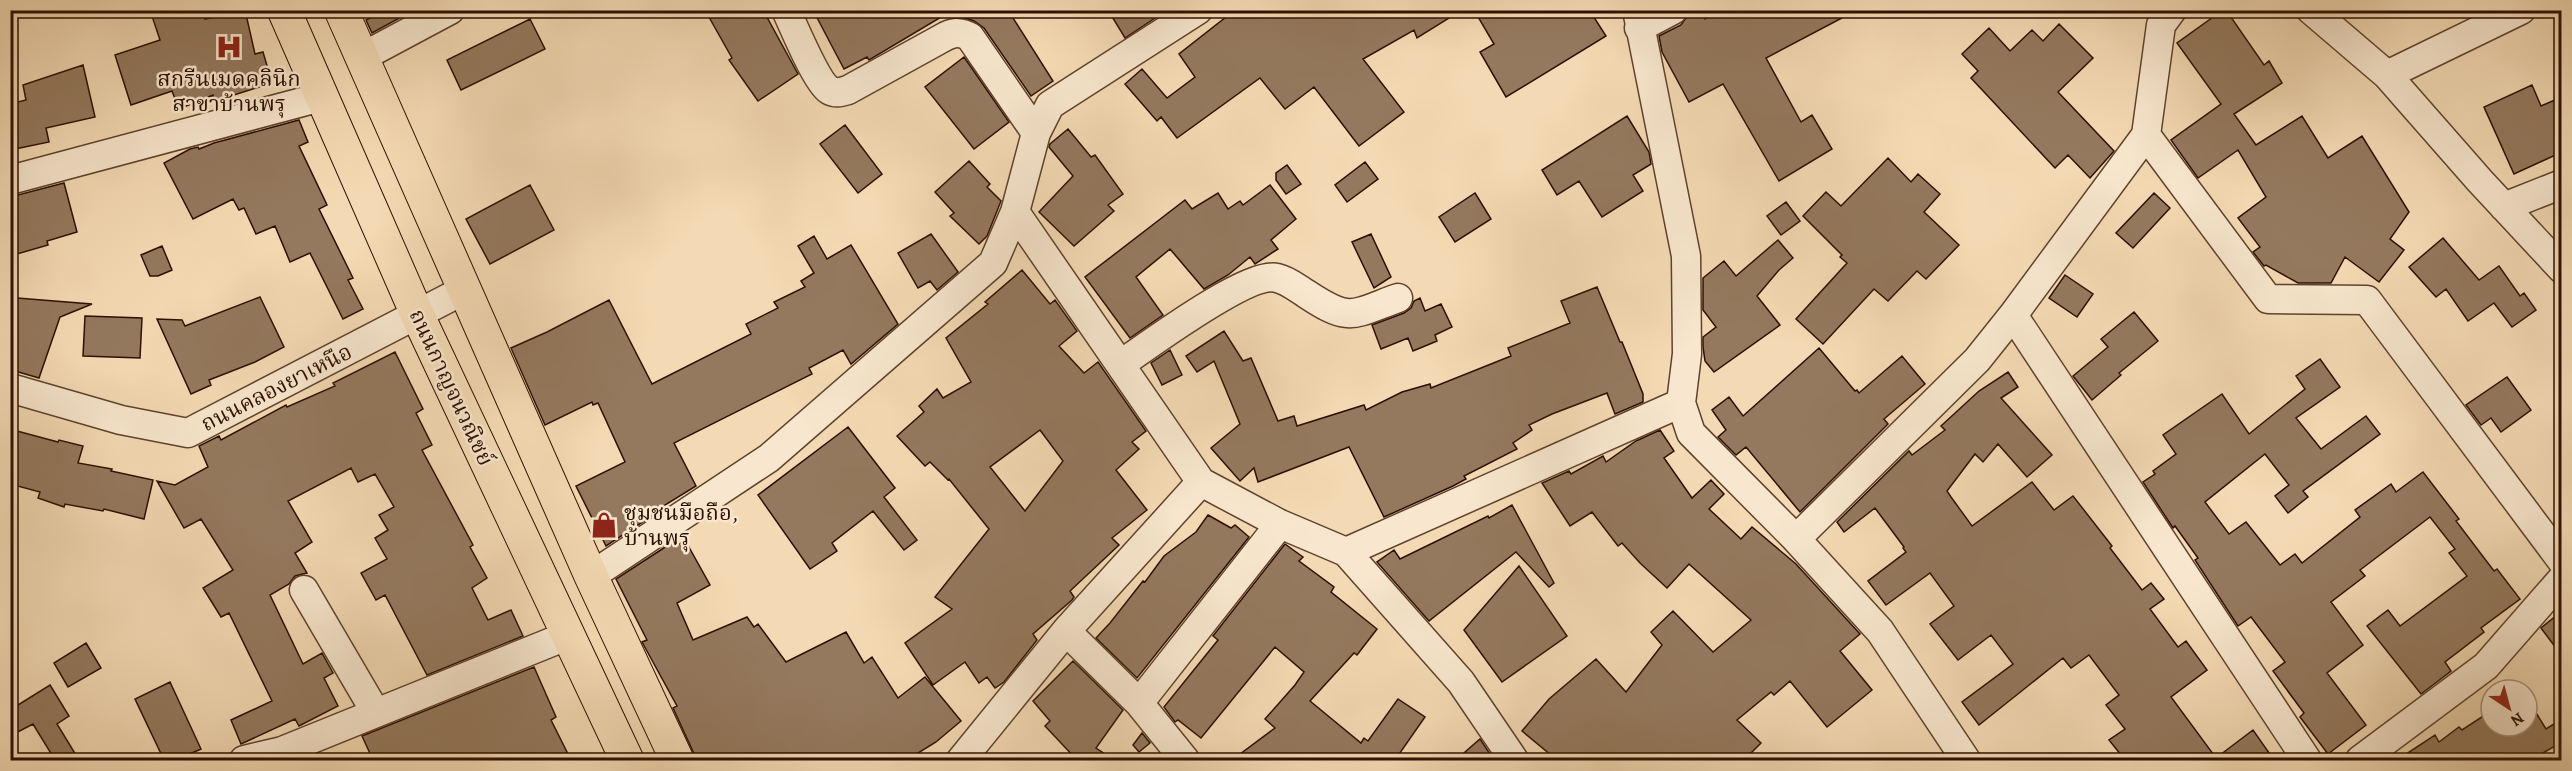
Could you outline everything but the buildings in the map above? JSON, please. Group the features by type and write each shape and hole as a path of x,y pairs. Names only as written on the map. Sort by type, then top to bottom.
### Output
{"highway":[{"name":"ถนนกาญจนวณิชย์","path":"284,10 417,314 627,760"},
{"path":"341,10 591,576 677,760"}],"street":[{"path":"362,57 450,10"},
{"path":"786,10 820,78 828,89 836,93 848,90 946,36 956,33 970,37 1036,133"},
{"path":"591,576 769,458 993,263 1015,212 1036,133 1050,105 1198,10"},
{"path":"1673,10 1638,19 1686,256 1687,354 1681,403 1691,433 1796,538 1880,631 1966,760"},
{"path":"1796,538 1977,360 2146,135 2161,25 2172,10"},
{"path":"2311,10 2387,75 2562,269"},
{"path":"2387,75 2521,10"},
{"path":"10,180 321,97"},
{"path":"2146,135 2268,299 2367,300 2562,561"},
{"path":"2504,207 2562,184"},
{"path":"1015,212 1201,482 1280,524 1346,552 1461,682 1514,760"},
{"path":"1121,364 1228,293 1257,279 1276,277 1339,314 1355,314 1398,298"},
{"name":"ถนนคลองยาเหนือ","path":"10,388 121,420 188,433 464,290"},
{"path":"2013,315 2307,760"},
{"path":"1346,552 1681,403"},
{"path":"962,760 1066,631 1201,482"},
{"path":"1139,703 1280,524"},
{"path":"2360,760 2487,666 2562,579"},
{"path":"304,590 376,713"},
{"path":"1066,631 1139,703 1185,760"},
{"path":"244,760 282,751 569,635"}],"place":[{"name":"สกรีนเมดคลินิก สาขาบ้านพรุ","path":"229,47"},
{"name":"ชุมชนมือถือ, บ้านพรุ","path":"604,525"}]}
